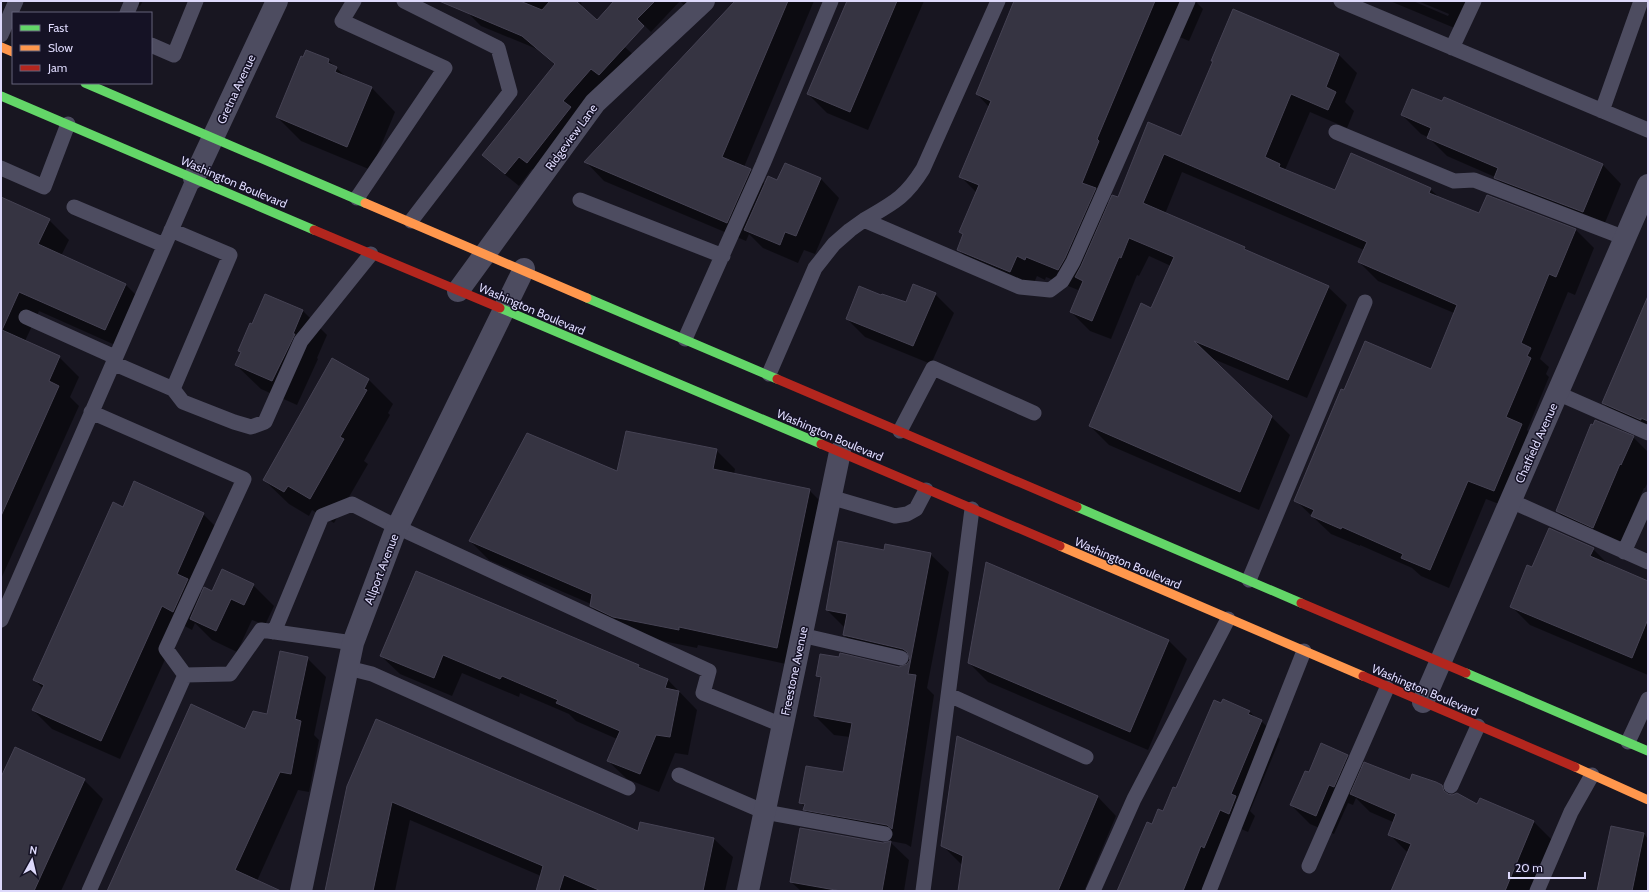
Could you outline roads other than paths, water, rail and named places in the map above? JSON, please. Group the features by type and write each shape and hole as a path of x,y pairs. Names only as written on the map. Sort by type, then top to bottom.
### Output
{"main road":[{"path":"1,47 12,52"},
{"path":"87,84 524,269 1648,751"},
{"name":"Washington Boulevard","path":"1,96 840,452 1648,800"}],"street":[{"name":"Gretna Avenue","path":"194,178 277,1"},
{"name":"Ridgeview Lane","path":"458,291 595,103 704,1"},
{"name":"Chatfield Avenue","path":"1423,702 1648,184"},
{"name":"Allport Avenue","path":"301,891 352,643 397,527 524,269"},
{"name":"Freestone Avenue","path":"748,891 840,452"}],"lane":[{"path":"1,35 16,1"},
{"path":"127,12 132,1"},
{"path":"152,45 174,55 196,1"},
{"path":"354,1 342,21 445,68 357,198"},
{"path":"404,1 498,48 510,92 411,221"},
{"path":"685,339 763,164 831,1"},
{"path":"769,374 815,268 834,244 850,230 898,200 914,183 923,169 998,1"},
{"path":"864,220 1020,287 1050,290 1062,281 1076,255 1188,1"},
{"path":"1341,1 1648,130"},
{"path":"1452,48 1474,1"},
{"path":"1602,111 1641,1"},
{"path":"1,168 44,187 68,124"},
{"path":"1336,132 1454,181 1474,180 1625,238"},
{"path":"1,620 194,178"},
{"path":"580,200 723,256"},
{"path":"74,207 164,245"},
{"path":"171,230 230,255 173,389"},
{"path":"26,317 173,389 183,402 251,427 265,422 301,340 371,254"},
{"path":"1249,580 1365,302"},
{"path":"900,431 933,368 1034,413"},
{"path":"1557,393 1648,433"},
{"path":"91,412 244,479 166,649 185,675"},
{"path":"830,497 895,516 907,514 916,510 926,490"},
{"path":"1624,552 1648,499"},
{"path":"1511,501 1648,562"},
{"path":"274,632 322,516 352,504 397,527 709,671 703,693 782,725"},
{"path":"923,891 972,509"},
{"path":"1093,891 1134,799 1228,619"},
{"path":"185,675 230,674 261,630 352,643"},
{"path":"802,635 901,658"},
{"path":"1209,891 1304,651"},
{"path":"348,668 372,674 628,788"},
{"path":"89,891 185,675"},
{"path":"1309,866 1387,688"},
{"path":"949,695 1086,757"},
{"path":"1628,742 1648,699"},
{"path":"1452,786 1478,726"},
{"path":"679,775 765,812 885,834"},
{"path":"1537,891 1571,812 1592,775"}]}
